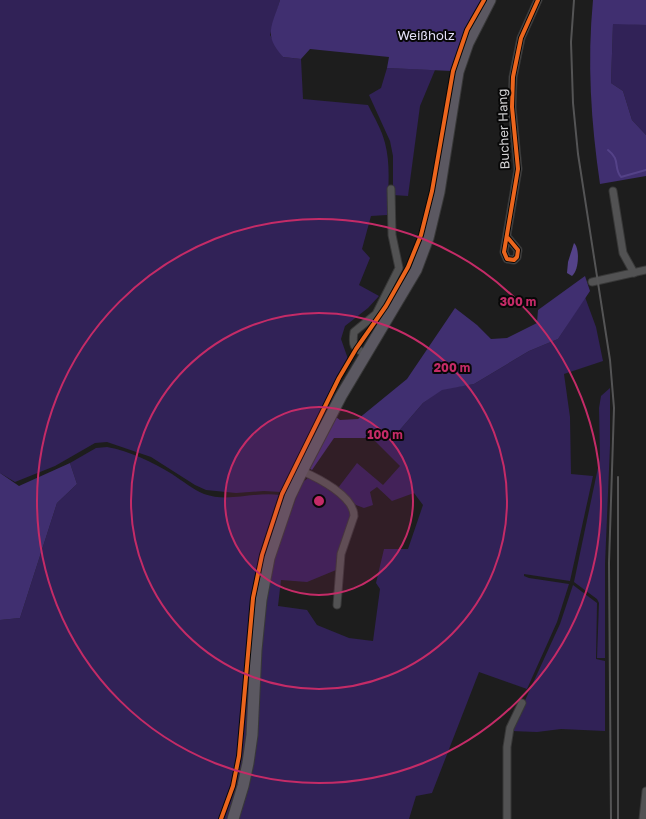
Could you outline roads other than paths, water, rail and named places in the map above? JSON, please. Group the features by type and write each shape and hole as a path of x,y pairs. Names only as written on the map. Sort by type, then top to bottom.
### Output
{"main road":[{"path":"233,819 243,786 252,735 256,650 261,600 269,558 290,496 302,471 341,396 416,270 428,238 439,192 452,104 463,56 490,0"}],"street":[{"name":"Bucher Hang","path":"508,238 518,169 512,108 513,77 521,38 538,0"},
{"path":"365,354 356,349 353,344 354,332 376,314 399,268 392,234 391,189"},
{"path":"613,191 623,253 634,272"},
{"path":"592,282 646,270"},
{"path":"302,471 318,478 340,494 349,501 354,510 354,516 338,566 337,605"},
{"path":"506,819 507,747 510,728 522,703"},
{"path":"643,819 646,791"}],"waterway":[{"path":"608,150 616,160 617,170 621,177 646,170"}],"railway":[{"path":"574,0 571,42 573,103 578,154 610,360 614,408 609,563 611,819"},
{"path":"618,477 618,819"}],"park label":[{"name":"Weißholz","path":"426,35"}]}
